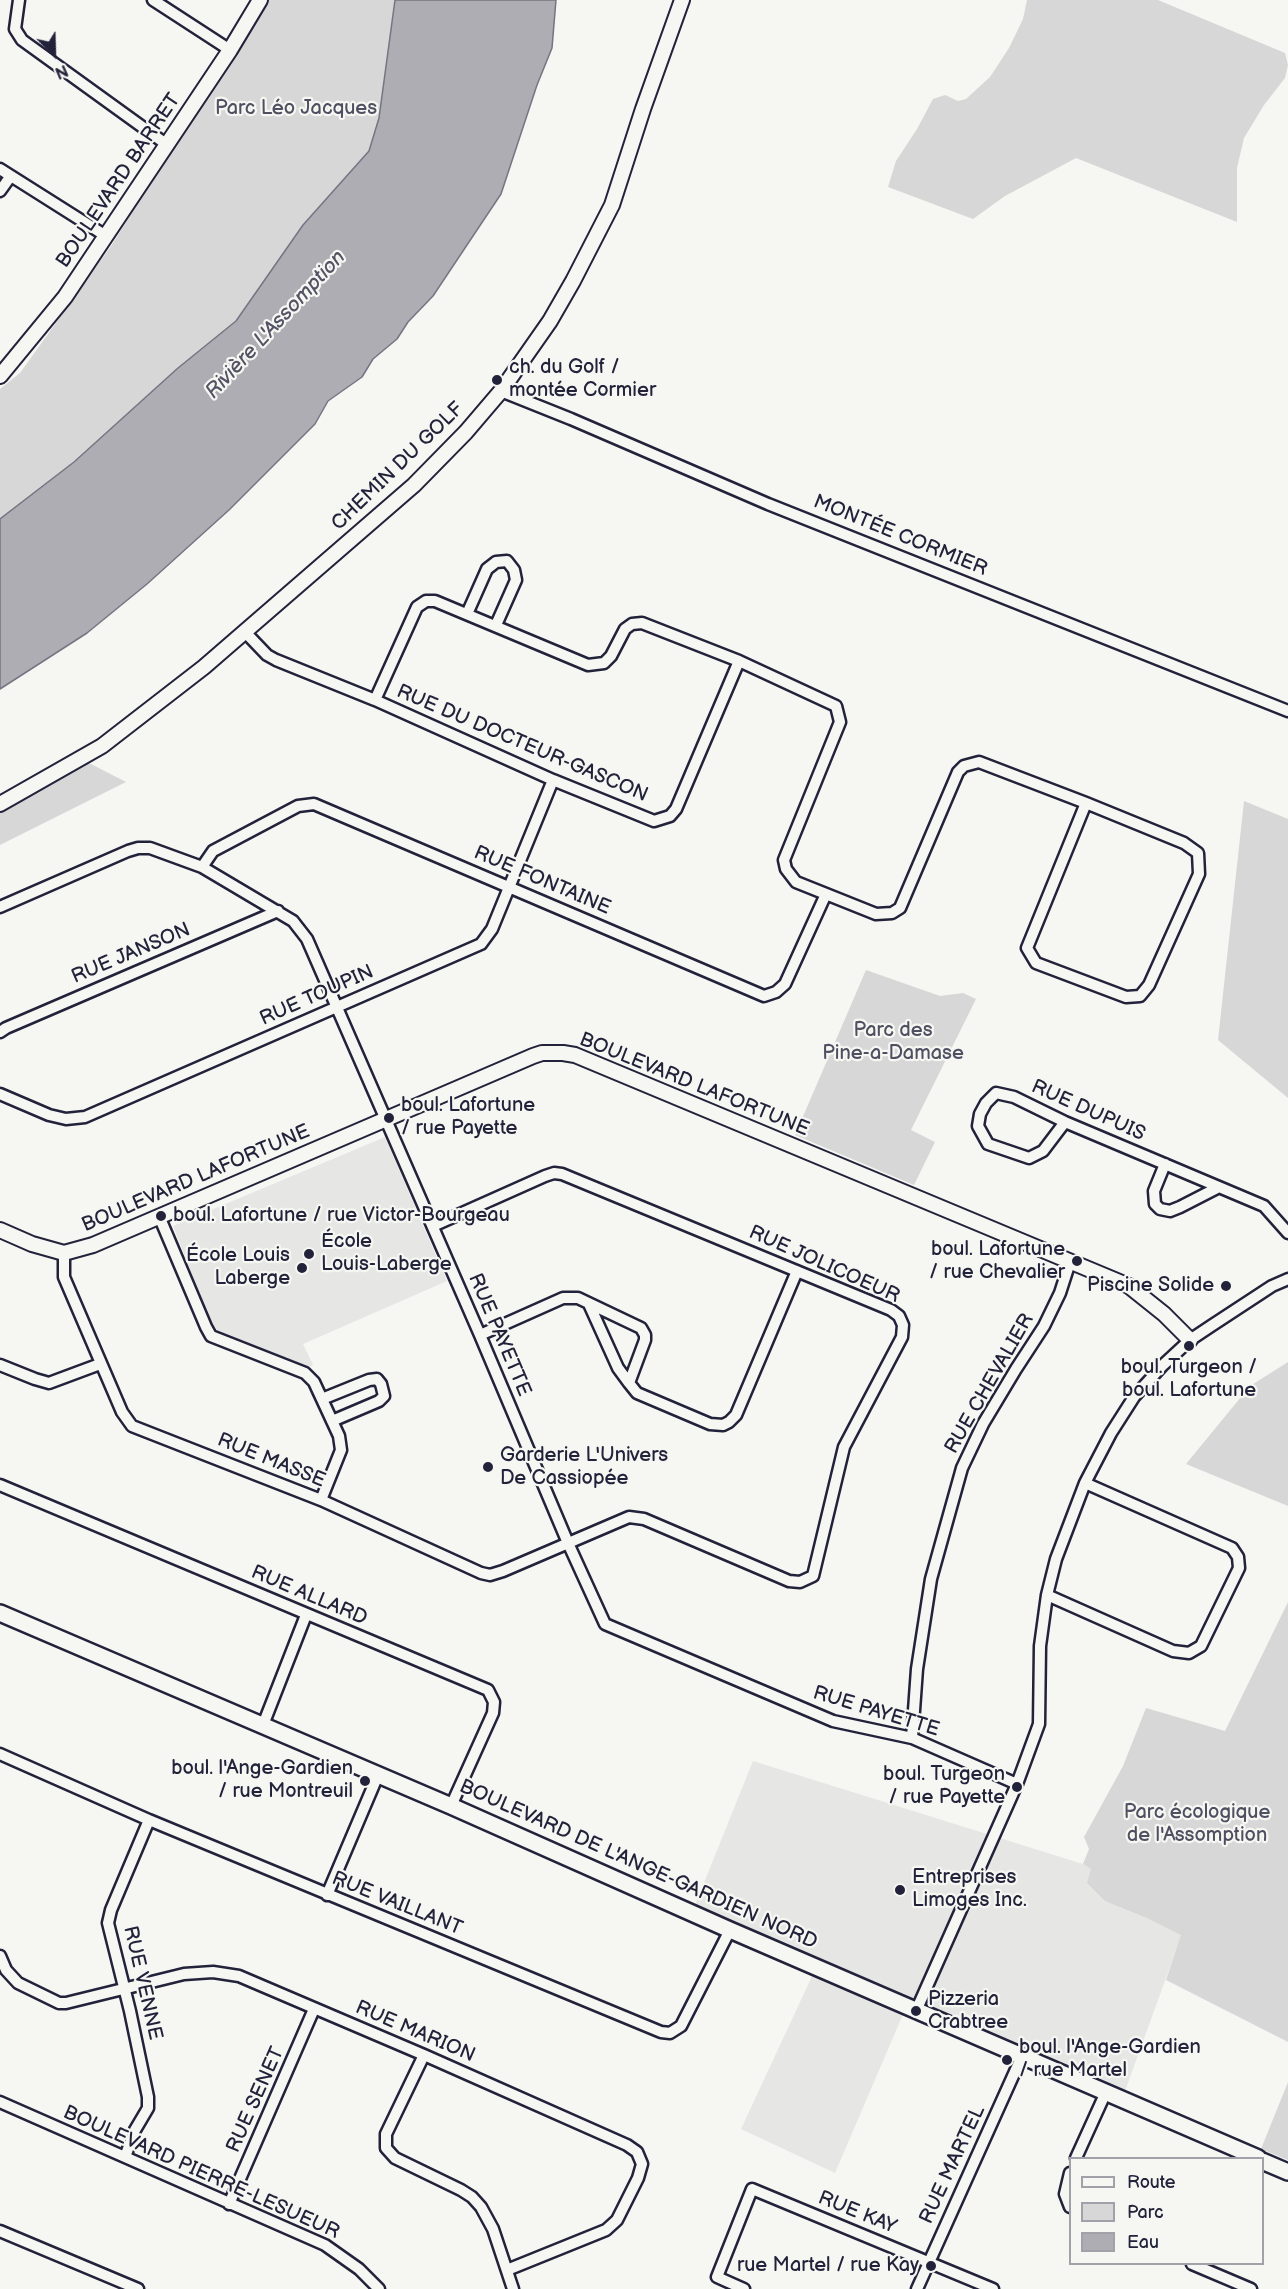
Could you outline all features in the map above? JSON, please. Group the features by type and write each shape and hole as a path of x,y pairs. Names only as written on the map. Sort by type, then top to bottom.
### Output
{"main road":[{"name":"BOULEVARD DE L'ANGE-GARDIEN NORD","path":"0,1613 451,1806 730,1930 1256,2157"},
{"path":"1264,2160 1288,2172"}],"street":[{"path":"19,0 14,21 15,29 22,40 166,144"},
{"path":"153,0 230,50"},
{"name":"BOULEVARD BARRET","path":"0,376 65,297 230,50 260,0"},
{"name":"CHEMIN DU GOLF","path":"0,804 102,746 171,694 414,485 501,391 550,321 612,205 682,0"},
{"path":"0,169 106,236"},
{"path":"0,191 10,177"},
{"name":"MONTÉE CORMIER","path":"501,391 768,504 1288,711"},
{"path":"467,614 487,569 496,562 507,561 514,570 516,580 496,625"},
{"path":"375,700 417,607 426,601 435,600 588,665 604,663 611,656 625,629 632,624 642,623 739,661 836,706 840,722 784,860 786,869 796,882 876,914 892,913 900,908 958,772 964,766 979,762 1086,803 1184,843 1198,853 1199,874 1149,986 1140,996 1126,997 1036,963 1027,948 1086,803"},
{"name":"RUE DU DOCTEUR-GASCON","path":"245,632 267,655 276,660 375,700 553,780 654,820 670,816 676,809 739,661"},
{"name":"RUE TOUPIN","path":"0,1094 49,1116 66,1119 85,1117 481,944 492,929 553,780"},
{"name":"RUE FONTAINE","path":"202,867 213,851 298,806 315,804 764,996 776,992 785,984 826,894"},
{"name":"RUE PAYETTE","path":"0,907 138,848 150,848 202,867 278,911 301,929 433,1226 568,1543 605,1624 833,1721 912,1738 1017,1784"},
{"name":"RUE JANSON","path":"0,1032 278,911"},
{"name":"BOULEVARD LAFORTUNE","path":"0,1230 32,1244 64,1253 93,1245 533,1056 552,1053 575,1055 1129,1286 1164,1314 1190,1340"},
{"name":"RUE DUPUIS","path":"1065,1122 1043,1151 1029,1158 988,1144 978,1126 980,1114 986,1103 996,1093 1014,1097 1065,1122 1264,1206 1288,1233"},
{"path":"1165,1164 1154,1191 1155,1204 1160,1209 1170,1211 1219,1187"},
{"name":"RUE JOLICOEUR","path":"433,1226 545,1176 554,1173 562,1174 891,1310 899,1317 903,1325 902,1337 844,1447 813,1576 800,1582 789,1581 636,1517 629,1517 568,1543"},
{"path":"159,1216 206,1327 212,1336 305,1373 314,1382 339,1436 340,1450 321,1500"},
{"name":"RUE MASSE","path":"64,1253 64,1277 100,1364 122,1412 132,1426 321,1500 481,1573 490,1575 503,1571 568,1543"},
{"name":"RUE CHEVALIER","path":"912,1738 917,1670 931,1579 962,1468 989,1414 1044,1326 1060,1293 1070,1262"},
{"path":"590,1304 618,1368 637,1393 710,1424 723,1425 736,1415 797,1271"},
{"path":"916,2011 1017,1784 1039,1724 1040,1646 1047,1595 1062,1539 1085,1483 1111,1433 1134,1397 1190,1340 1272,1286 1288,1279"},
{"path":"480,1335 572,1296 637,1325 645,1335 629,1383"},
{"path":"0,1365 50,1383 100,1364"},
{"path":"322,1399 369,1380 377,1380 381,1384 384,1396 379,1401 332,1421"},
{"path":"1047,1595 1173,1652 1189,1653 1201,1646 1239,1568 1238,1557 1232,1548 1085,1483"},
{"name":"RUE ALLARD","path":"0,1485 488,1690 494,1701 493,1713 451,1806"},
{"path":"263,1725 306,1615"},
{"name":"RUE VAILLANT","path":"0,1754 327,1895 661,2032 669,2033 681,2026 730,1930"},
{"path":"327,1895 378,1775"},
{"name":"RUE VENNE","path":"125,2157 135,2130 148,2108 148,2097 108,1923 111,1910 150,1820"},
{"name":"RUE MARION","path":"0,1956 6,1970 18,1983 66,2003 184,1974 225,1973 239,1976 424,2055 627,2145 637,2152 642,2164 638,2178 617,2220 606,2230 507,2270"},
{"name":"RUE SENET","path":"229,2204 315,2009"},
{"path":"424,2055 386,2134 386,2148 395,2158 472,2197 487,2216 513,2289"},
{"name":"RUE MARTEL","path":"917,2289 1022,2056"},
{"path":"1076,2157 1106,2092"},
{"name":"BOULEVARD PIERRE-LESUEUR","path":"0,2103 325,2246 360,2269 380,2289"},
{"path":"1069,2180 1065,2194 1069,2203"},
{"name":"RUE KAY","path":"744,2289 717,2277 752,2189 993,2289"},
{"path":"0,2230 138,2289"},
{"path":"1194,2265 1251,2289"}],"shaded area":[{"name":"École Louis-Laberge","path":"385,1137 447,1281 303,1344 313,1365 305,1369 232,1339 217,1330 210,1320 173,1226"},
{"path":"753,1761 1083,1864 1186,1923 1125,2091 910,1998 835,2173 741,2129 820,1959 695,1905"}],"green space":[{"name":"Parc Léo Jacques","path":"266,0 395,0 379,118 369,151 303,225 236,321 178,368 74,462 0,519 0,389 20,373 111,246"},
{"path":"1027,0 1158,0 1285,53 1288,65 1285,78 1264,105 1244,138 1237,168 1237,222 1076,158 1005,196 973,219 888,187 896,161 933,99 945,95 958,101 966,99 990,77 1009,48 1023,19"},
{"path":"89,763 126,782 0,845 0,813"},
{"path":"1244,801 1288,819 1288,1098 1218,1040"},
{"name":"Parc des Pine-a-Damase","path":"866,970 940,996 963,993 976,999 911,1130 935,1142 914,1185 795,1135"},
{"path":"1288,1362 1288,1506 1186,1464 1250,1386"},
{"name":"Parc écologique de l'Assomption","path":"1288,1602 1288,2042 1166,1980 1181,1935 1105,1901 1087,1883 1091,1869 1083,1864 1089,1849 1084,1837 1123,1766 1146,1708 1225,1731"},
{"path":"1288,2082 1288,2160 1261,2149"}],"water":[{"name":"Rivière L'Assomption","path":"395,0 556,0 552,48 537,85 501,194 433,296 408,322 397,339 373,359 362,377 328,401 315,424 229,510 147,584 87,633 0,689 0,519 74,462 178,368 236,321 303,225 369,151 379,118"}],"place":[{"name":"ch. du Golf / montée Cormier","path":"497,380"},
{"name":"boul. Lafortune / rue Payette","path":"389,1118"},
{"name":"boul. Lafortune / rue Victor-Bourgeau","path":"161,1216"},
{"name":"École Louis-Laberge","path":"309,1254"},
{"name":"boul. Lafortune / rue Chevalier","path":"1077,1261"},
{"name":"École Louis Laberge","path":"302,1268"},
{"name":"Piscine Solide","path":"1226,1286"},
{"name":"boul. Turgeon / boul. Lafortune","path":"1189,1346"},
{"name":"Garderie L'Univers De Cassiopée","path":"488,1467"},
{"name":"boul. l'Ange-Gardien / rue Montreuil","path":"365,1781"},
{"name":"boul. Turgeon / rue Payette","path":"1017,1787"},
{"name":"Entreprises Limoges Inc.","path":"900,1890"},
{"name":"Pizzeria Crabtree","path":"916,2011"},
{"name":"boul. l'Ange-Gardien / rue Martel","path":"1007,2060"},
{"name":"rue Martel / rue Kay","path":"931,2266"}]}
